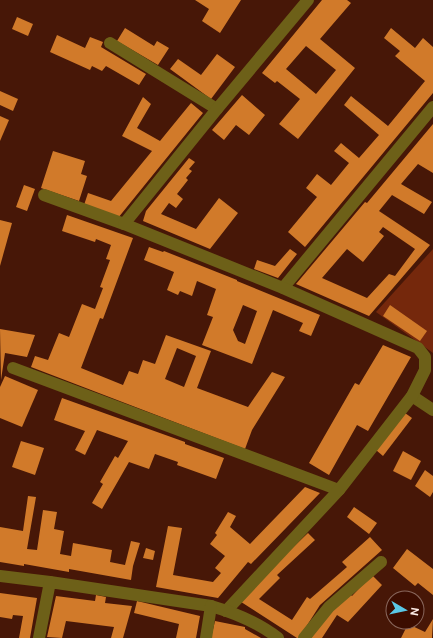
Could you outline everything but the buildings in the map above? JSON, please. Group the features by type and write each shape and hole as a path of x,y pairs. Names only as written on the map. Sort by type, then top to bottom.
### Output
{"street":[{"path":"124,224 308,0"},
{"path":"110,43 217,109"},
{"path":"283,288 433,107"},
{"path":"44,195 124,224 283,288 418,348 425,358 425,370 412,396 339,490 226,611"},
{"path":"13,368 339,490"},
{"path":"412,396 433,410"},
{"path":"304,638 329,607 381,562"},
{"path":"0,576 212,606 267,629 278,638"},
{"path":"39,638 50,582"},
{"path":"206,638 212,606"}],"shaded area":[{"path":"433,249 433,353 376,312"}]}
